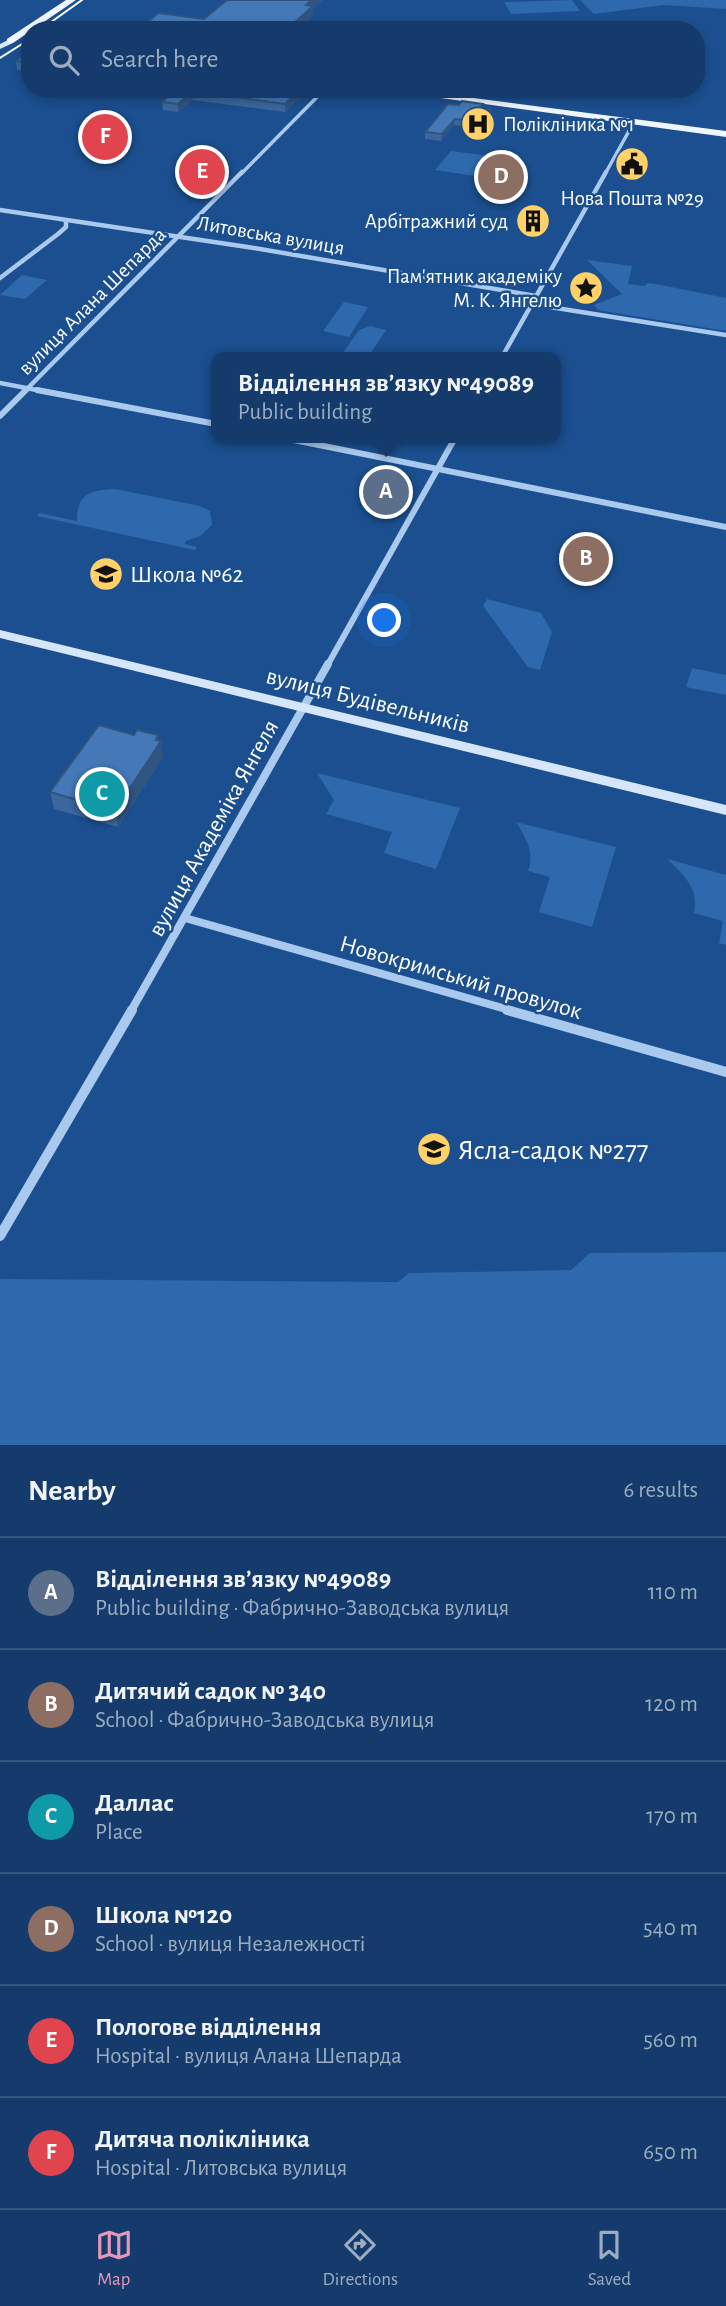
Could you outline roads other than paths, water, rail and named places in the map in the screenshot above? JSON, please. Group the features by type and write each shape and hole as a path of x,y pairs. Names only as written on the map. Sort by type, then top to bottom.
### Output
{"main road":[{"path":"40,21 72,0"},
{"path":"10,41 21,34"},
{"path":"10,41 21,42"},
{"path":"449,98 726,134"}],"street":[{"path":"0,47 10,41"},
{"name":"вулиця Алана Шепарда","path":"0,416 316,98"},
{"path":"505,352 634,122"},
{"name":"Литовська вулиця","path":"0,210 179,236 536,296"},
{"path":"0,278 31,251 42,250 66,227 66,221"},
{"path":"531,304 726,335"},
{"path":"0,383 211,423"},
{"path":"311,443 726,527"},
{"name":"вулиця Академіка Янгеля","path":"0,1236 185,918 452,443"},
{"name":"вулиця Будівельників","path":"0,634 726,810"},
{"name":"Новокримський провулок","path":"185,918 726,1072"}],"tram line":[{"path":"53,21 82,0"},
{"path":"0,58 21,45"}],"place":[{"name":"Полікліника №1","path":"478,124"},
{"name":"Дитяча полікліника","path":"105,137"},
{"name":"Нова Пошта №29","path":"632,164"},
{"name":"Пологове відділення","path":"202,172"},
{"name":"Школа №120","path":"501,177"},
{"name":"Арбітражний суд","path":"533,221"},
{"name":"Пам'ятник академіку М. К. Янгелю","path":"586,288"},
{"name":"Відділення зв’язку №49089","path":"386,492"},
{"name":"Дитячий садок № 340","path":"586,559"},
{"name":"Школа №62","path":"106,574"},
{"name":"Даллас","path":"102,794"},
{"name":"Ясла-садок №277","path":"434,1149"}]}
